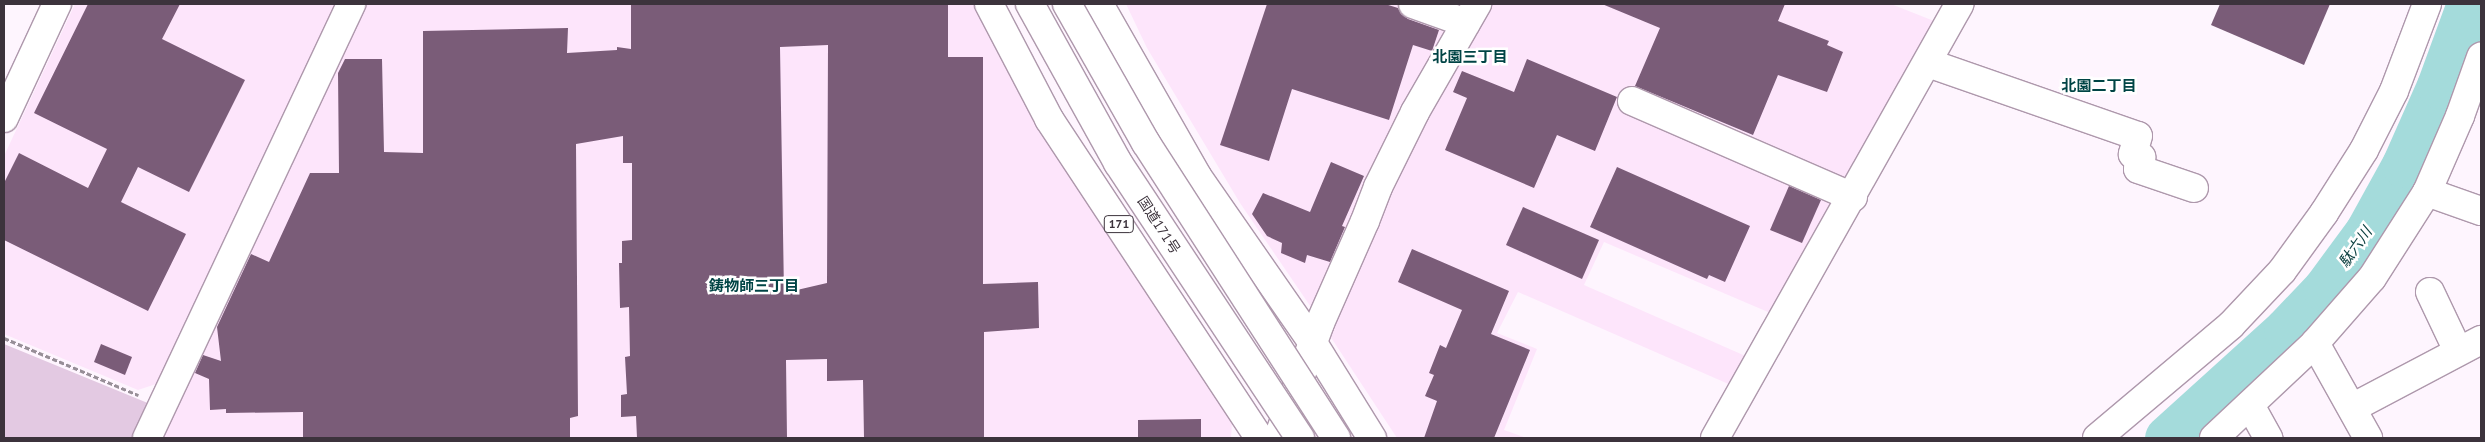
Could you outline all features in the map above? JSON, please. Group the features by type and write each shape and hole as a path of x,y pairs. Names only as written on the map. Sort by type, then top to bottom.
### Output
{"main road":[{"path":"4,118 11,84 57,4"},
{"path":"147,438 351,4"},
{"name":"171","path":"989,4 1049,119 1259,438"},
{"name":"国道171号","path":"1030,4 1118,164 1300,438"},
{"path":"1067,4 1146,143 1336,438"},
{"path":"1099,4 1197,176 1313,344 1372,438"},
{"path":"1278,438 1313,344 1378,187 1415,112 1471,13 1413,4"},
{"path":"1715,438 1853,197 1960,4"},
{"path":"2097,438 2231,325 2282,271 2324,213 2364,150 2394,91 2427,4"},
{"path":"2214,438 2315,343 2372,278 2471,119 2481,57"},
{"path":"1928,63 2138,136 2133,154 2141,157 2138,169 2194,188"},
{"path":"1632,101 1853,197"},
{"path":"2426,192 2481,211"},
{"path":"2352,408 2470,346 2430,292"},
{"path":"2315,343 2368,438"},
{"path":"2250,405 2268,438"}],"path":[{"path":"4,338 162,405"}],"shaded area":[{"path":"75,4 345,4 168,380 138,390 4,334 4,156"},
{"path":"360,4 977,4 1066,164 1232,423 1231,438 154,438"},
{"path":"1126,4 1394,4 1451,24 1317,316 1240,203 1147,48"},
{"path":"1490,4 1891,4 1934,21 1775,315 1604,242 1584,285 1750,358 1733,386 1518,292 1497,333 1537,349 1504,430 1527,438 1397,438 1330,336 1386,194"},
{"path":"4,344 155,406 140,438 4,438"}],"building":[{"path":"88,4 180,4 162,39 245,80 189,192 138,167 121,202 186,234 148,311 4,240 4,183 19,153 88,188 107,149 34,113"},
{"path":"631,4 948,4 948,57 983,57 983,284 1038,282 1039,328 984,332 984,438 864,438 863,380 827,381 827,359 786,360 787,438 637,438 636,416 621,417 621,395 627,394 625,357 630,356 629,307 620,308 619,263 622,263 622,241 632,240 632,163 623,163 623,136 576,144 578,416 570,418 570,438 303,438 303,412 226,413 226,409 210,410 209,379 195,373 203,355 221,361 217,327 251,254 269,262 310,173 339,173 338,73 345,59 382,59 384,152 423,153 423,31 568,28 567,53 617,50 617,47 631,49","holes":["828,45 827,283 784,293 780,47"]},
{"path":"1267,4 1385,4 1398,8 1401,14 1408,19 1439,30 1432,51 1413,45 1389,120 1292,89 1269,161 1220,145"},
{"path":"1602,4 1785,4 1778,21 1829,41 1827,45 1843,52 1827,92 1778,75 1753,135 1635,86 1660,28"},
{"path":"2220,4 2330,4 2304,65 2211,25"},
{"path":"1527,59 1617,97 1595,151 1557,135 1534,188 1445,150 1467,98 1453,92 1462,71 1514,92"},
{"path":"1331,162 1364,176 1342,226 1345,227 1330,262 1307,255 1305,263 1281,253 1282,243 1267,236 1252,214 1263,193 1310,212"},
{"path":"1617,167 1750,226 1725,282 1709,275 1707,279 1590,227"},
{"path":"1789,186 1821,200 1802,243 1770,230"},
{"path":"1523,207 1599,240 1582,279 1506,245"},
{"path":"1412,249 1509,291 1491,334 1530,350 1494,438 1424,438 1437,401 1425,396 1434,375 1429,373 1440,345 1446,348 1462,310 1398,282"},
{"path":"101,344 132,357 125,375 94,362"},
{"path":"1201,419 1201,438 1138,438 1138,420"}],"waterway":[{"name":"駄六川","path":"2167,438 2286,330 2325,289 2367,232 2404,165 2439,86 2469,4"}],"district":[{"name":"北園三丁目","path":"1470,57"},
{"name":"北園二丁目","path":"2099,86"},
{"name":"鋳物師三丁目","path":"754,286"}]}
